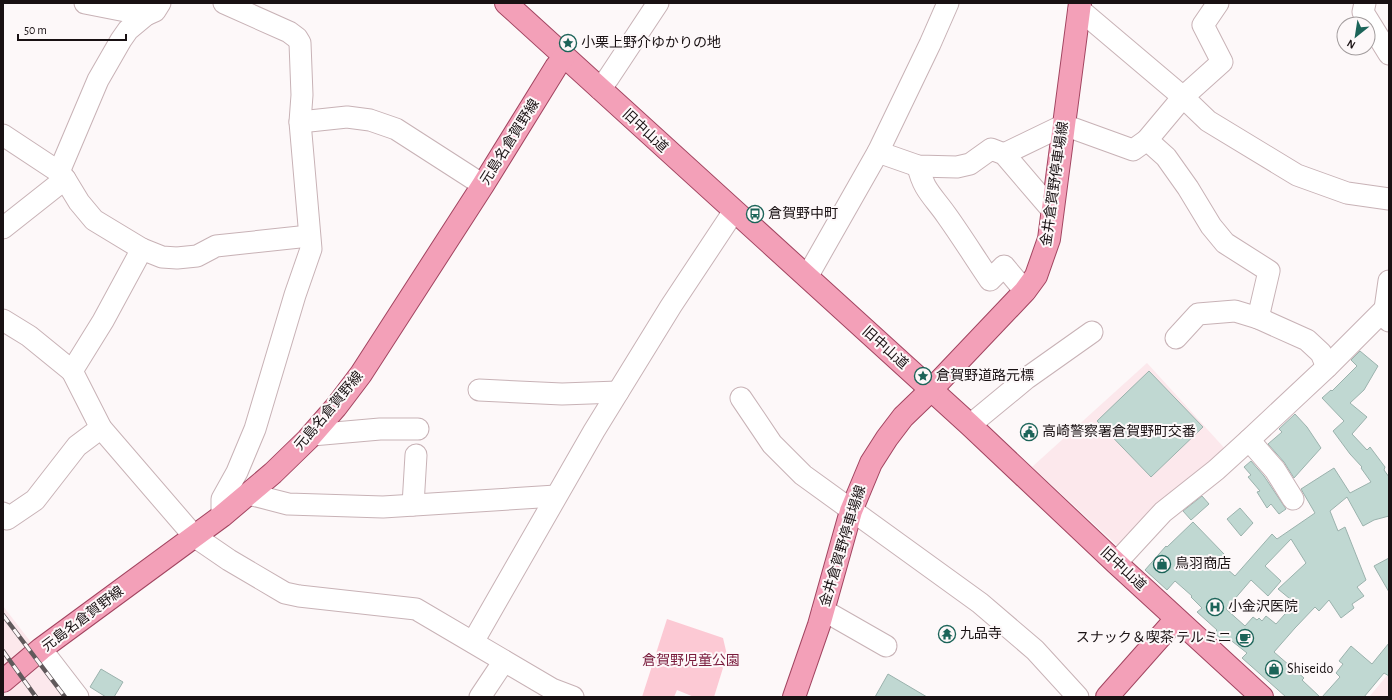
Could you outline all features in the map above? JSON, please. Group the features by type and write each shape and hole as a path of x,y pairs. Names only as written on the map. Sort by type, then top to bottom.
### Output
{"main road":[{"name":"旧中山道","path":"506,3 970,425 1257,695"},
{"name":"金井倉賀野停車場線","path":"794,697 823,610 851,511 878,450 903,417 1025,292 1036,276 1044,257 1049,239 1079,6"},
{"name":"元島名倉賀野線","path":"3,681 41,649 222,516 273,473 312,434 336,407 361,374 483,185 556,67 564,57"},
{"path":"1107,697 1176,619"}],"street":[{"path":"85,3 153,9"},
{"path":"222,516 222,499 237,472 255,429 295,295 311,249 300,122 302,94 300,43 297,38 289,32 224,3"},
{"path":"600,89 658,3"},
{"path":"807,277 878,152 948,3"},
{"path":"1004,154 1064,125 1133,150 1148,140 1182,97 1222,62 1203,25 1218,3"},
{"path":"1365,3 1363,12 1389,54"},
{"path":"1079,6 1208,121 1297,174 1347,193 1389,199"},
{"path":"3,228 62,175 98,80 128,30 153,9"},
{"path":"300,122 347,117 370,120 396,129 483,185"},
{"path":"3,135 62,175 79,202 94,220 142,249 162,257 177,258 197,256 216,246 309,236"},
{"path":"1148,140 1166,157 1188,188 1211,226 1225,243 1269,271 1258,318"},
{"path":"878,152 918,166 957,167 970,164 991,149 1004,154 1052,210"},
{"path":"918,166 921,179 927,190 946,214 990,280 1004,266 1025,292"},
{"path":"473,642 594,431 671,306 734,211"},
{"path":"72,371 103,321 142,249"},
{"path":"1116,563 1163,512 1216,470 1327,367 1387,315 1389,281"},
{"path":"1176,338 1198,314 1235,311 1258,318 1307,340 1321,353 1327,367"},
{"path":"3,320 29,336 72,371 101,428 194,536 229,560 285,592 299,596 416,609 504,662 552,688 573,697"},
{"path":"970,425 1027,378 1092,332"},
{"path":"479,390 562,394 618,392"},
{"path":"741,398 772,444 803,475 980,603 1035,650 1078,697"},
{"path":"3,513 7,518 35,500 77,446 101,428"},
{"path":"312,434 380,429 418,429"},
{"path":"1249,440 1275,470 1293,499"},
{"path":"413,505 416,455"},
{"path":"249,494 288,504 383,507 556,496"},
{"path":"823,610 886,646"},
{"path":"41,649 78,697"},
{"path":"480,697 504,662"}],"shaded area":[{"path":"1147,363 1227,451 1120,548 1032,467"},
{"path":"3,606 73,697 3,697 3,693 8,688 3,681"},
{"path":"1389,673 1389,697 1369,697"}],"green space":[{"name":"倉賀野児童公園","path":"667,619 723,638 727,655 714,697 694,697 677,690 674,697 642,697"}],"building":[{"path":"1360,351 1378,366 1364,390 1350,403 1367,417 1352,434 1367,450 1370,447 1385,467 1384,470 1389,477 1389,516 1374,520 1363,526 1347,497 1330,511 1338,531 1345,527 1366,580 1357,587 1364,596 1352,604 1354,608 1341,618 1329,600 1319,611 1315,607 1274,652 1304,678 1302,680 1320,697 1286,697 1242,658 1247,653 1228,638 1225,642 1214,633 1217,630 1197,612 1202,608 1191,597 1192,596 1175,581 1167,590 1145,570 1166,546 1167,547 1193,522 1224,554 1218,561 1235,576 1272,534 1277,539 1315,513 1301,489 1334,468 1350,493 1371,482 1361,468 1362,467 1333,431 1344,421 1322,398 1331,390 1332,391 1357,366 1351,360","holes":["1291,539 1306,563 1278,589 1295,603 1276,624 1266,616 1262,621 1259,618 1257,620 1253,617 1245,626 1226,609 1251,580 1268,596 1281,581 1265,566"]},
{"path":"1149,371 1203,427 1151,477 1097,421"},
{"path":"1295,414 1307,427 1321,448 1294,478 1284,462 1268,444 1282,432 1279,429"},
{"path":"1251,461 1264,476 1286,509 1279,514 1271,504 1267,508 1257,492 1260,491 1248,477 1251,475 1244,467"},
{"path":"1202,496 1209,504 1191,520 1183,511"},
{"path":"1240,508 1253,523 1241,536 1227,519"},
{"path":"1389,558 1389,592 1374,566"},
{"path":"1389,643 1389,676 1384,673 1364,697 1322,697 1340,677 1336,673 1343,664 1339,661 1351,646 1372,664"},
{"path":"101,669 123,682 114,697 106,697 90,687"},
{"path":"888,674 927,697 875,697"}],"railway":[{"path":"3,615 65,697"},
{"path":"3,651 36,697"}],"place":[{"name":"小栗上野介ゆかりの地","path":"568,43"},
{"name":"倉賀野中町","path":"755,214"},
{"name":"倉賀野道路元標","path":"923,376"},
{"name":"高崎警察署倉賀野町交番","path":"1029,432"},
{"name":"鳥羽商店","path":"1162,564"},
{"name":"小金沢医院","path":"1215,607"},
{"name":"九品寺","path":"947,634"},
{"name":"スナック＆喫茶 テルミニ","path":"1245,638"},
{"name":"Shiseido","path":"1274,669"}]}
